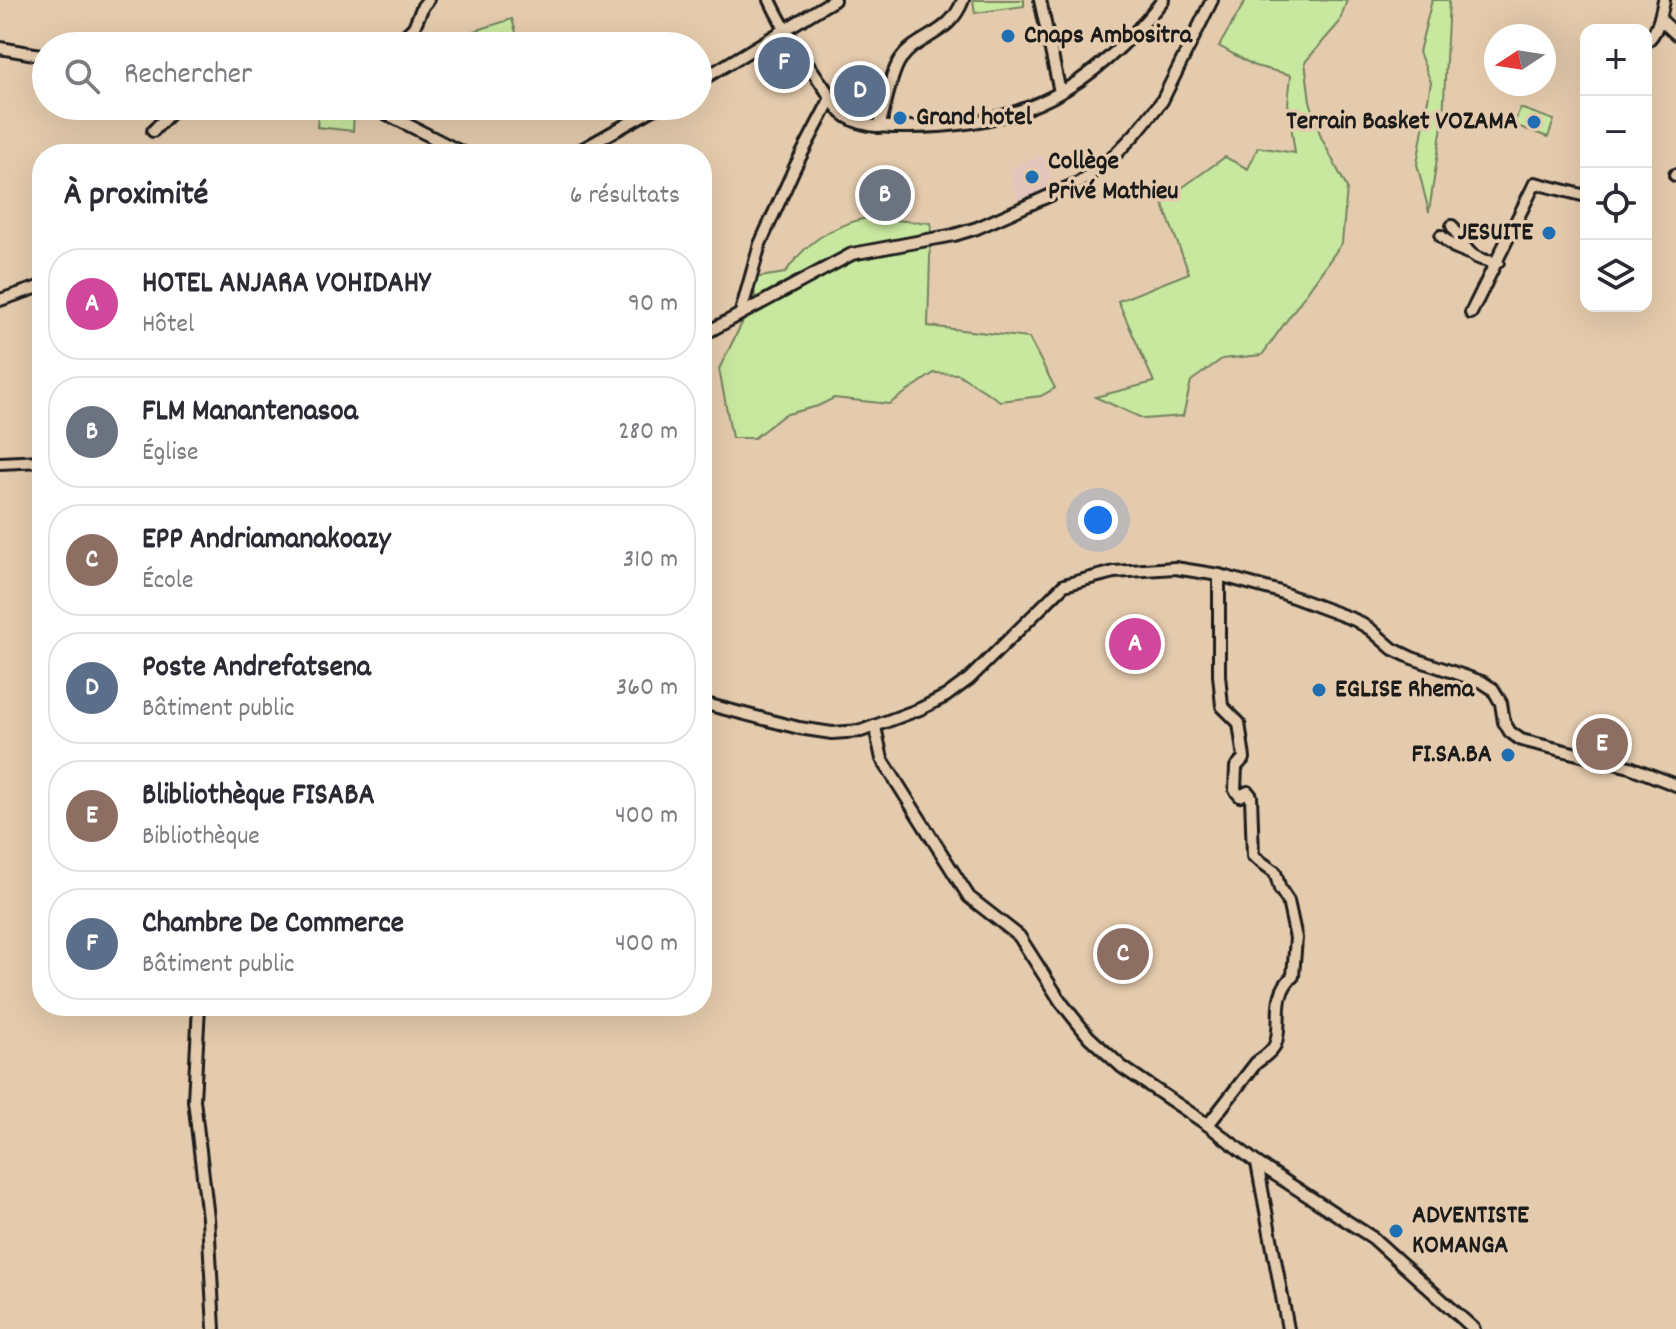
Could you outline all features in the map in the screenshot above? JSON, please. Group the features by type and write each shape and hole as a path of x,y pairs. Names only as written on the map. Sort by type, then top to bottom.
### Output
{"street":[{"path":"409,32 428,0"},
{"path":"770,0 784,30 843,113 861,123 879,127 936,127 988,120 1031,107 1099,69 1135,36 1163,0"},
{"path":"712,74 834,0"},
{"path":"879,127 900,61 948,25 958,14 963,0"},
{"path":"1040,0 1060,92"},
{"path":"712,329 852,254 977,228 1080,182 1112,158 1162,101 1212,0"},
{"path":"1652,37 1664,0"},
{"path":"1660,19 1676,34"},
{"path":"0,48 32,54"},
{"path":"741,312 760,244 831,98"},
{"path":"153,131 164,120"},
{"path":"398,120 445,144"},
{"path":"592,144 634,120"},
{"path":"1471,313 1535,183 1580,194"},
{"path":"1452,226 1468,253"},
{"path":"1441,236 1454,247 1481,261 1498,262"},
{"path":"0,300 32,289"},
{"path":"0,463 32,461"},
{"path":"712,706 799,728 832,733 875,727 946,696 969,679 1064,585 1114,572 1175,568 1219,575 1277,591 1355,620 1402,654 1482,682 1493,689 1501,703 1504,722 1510,732 1521,740 1630,767 1676,785"},
{"path":"1208,1125 1256,1063 1275,1044 1283,984 1293,976 1296,938 1288,901 1275,872 1253,856 1251,796 1248,792 1240,796 1235,790 1236,767 1244,758 1244,743 1239,723 1222,706 1219,575"},
{"path":"875,727 882,759 969,897 1019,936 1061,1002 1089,1037 1122,1067 1208,1125 1257,1163 1373,1238 1474,1329"},
{"path":"198,1016 194,1100 208,1218 214,1329"},
{"path":"1257,1163 1288,1329"}],"shaded area":[{"name":"Collège Privé Mathieu","path":"1042,155 1056,185 1018,205 1009,169"},
{"path":"1111,941 1140,956 1135,968 1106,953"}],"green space":[{"path":"973,0 1024,0 1024,6 975,13"},
{"path":"1246,0 1347,0 1339,23 1305,62 1310,101 1321,137 1347,188 1342,243 1262,355 1222,359 1191,381 1183,416 1144,419 1095,397 1154,382 1118,301 1189,273 1162,202 1225,157 1248,169 1258,147 1295,153 1288,103 1291,75 1255,66 1219,46"},
{"path":"1432,0 1449,0 1443,119 1429,212 1417,164 1431,82 1419,52"},
{"path":"512,19 516,32 471,32"},
{"name":"Terrain Basket VOZAMA","path":"1520,108 1554,120 1548,137 1514,125"},
{"path":"318,120 354,120 353,131 317,127"},
{"path":"866,218 931,223 928,326 1029,338 1055,388 1041,396 1000,401 958,374 934,373 889,404 834,398 818,406 784,415 754,438 732,438 719,369 755,297 753,278 785,273 801,253 820,237"}],"place":[{"name":"Cnaps Ambositra","path":"1008,36"},
{"name":"Chambre De Commerce","path":"784,63"},
{"name":"Poste Andrefatsena","path":"860,91"},
{"name":"Grand hotel","path":"900,118"},
{"name":"Terrain Basket VOZAMA","path":"1534,122"},
{"name":"Collège Privé Mathieu","path":"1032,177"},
{"name":"FLM Manantenasoa","path":"885,195"},
{"name":"JESUITE","path":"1549,233"},
{"name":"HOTEL ANJARA VOHIDAHY","path":"1135,644"},
{"name":"EGLISE Rhema","path":"1319,690"},
{"name":"Blibliothèque FISABA","path":"1602,744"},
{"name":"FI.SA.BA","path":"1508,755"},
{"name":"EPP Andriamanakoazy","path":"1123,954"},
{"name":"ADVENTISTE KOMANGA","path":"1396,1231"}]}
